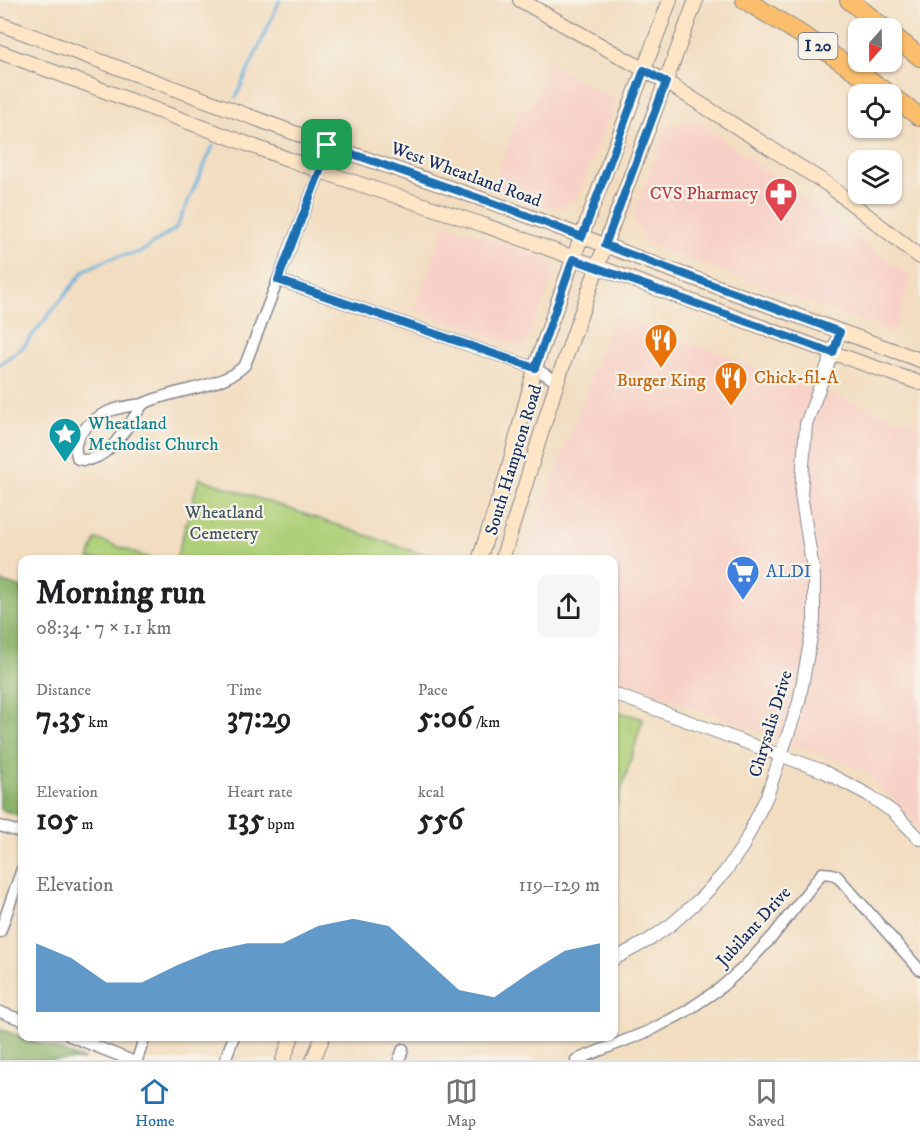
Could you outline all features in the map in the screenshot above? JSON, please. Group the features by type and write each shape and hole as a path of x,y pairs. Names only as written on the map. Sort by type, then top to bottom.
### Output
{"highway":[{"name":"I 20","path":"745,0 807,38 874,84"},
{"path":"849,0 872,18"},
{"path":"902,43 920,57"},
{"name":"I 20","path":"902,104 920,117"}],"main road":[{"path":"520,0 666,82 827,184 920,257"},
{"name":"South Hampton Road","path":"481,555 507,474 535,368 573,259 670,0"},
{"name":"South Hampton Road","path":"504,555 557,382 696,0"},
{"name":"West Wheatland Road","path":"0,24 920,360"},
{"path":"47,70 56,45"},
{"path":"0,52 320,171 478,223 920,383"},
{"path":"283,1060 290,1041"},
{"path":"314,1060 320,1041"}],"street":[{"path":"143,404 105,453 90,460 78,459 76,444 93,420 121,407 143,404 169,394 230,377 239,371 249,358 320,171 327,145"},
{"path":"278,280 535,368 557,382"},
{"name":"Chrysalis Drive","path":"618,957 672,924 702,897 743,846 768,796 800,702 814,621 814,576 801,494 806,424 840,332"},
{"path":"618,695 823,771 867,794 893,812 920,839"},
{"path":"0,826 18,832"},
{"name":"Jubilant Drive","path":"576,1060 649,1032 685,1012 719,989 745,966 772,936 822,873 832,873 837,876 920,970"},
{"path":"0,932 18,880"},
{"path":"0,1012 18,1019"},
{"path":"82,1041 130,1060"},
{"path":"137,1060 143,1041"},
{"path":"225,1060 232,1041"},
{"path":"399,1060 403,1049"}],"shaded area":[{"path":"548,63 615,100 579,194 563,207 542,207 492,189 521,107 531,111"},
{"path":"697,121 912,278 893,332 647,244 633,218 667,127"},
{"path":"445,224 549,260 555,273 524,348 415,310"},
{"path":"614,315 920,427 920,829 865,771 618,679 618,555 526,555"}],"green space":[{"name":"Wheatland Cemetery","path":"199,478 424,555 177,555"},
{"path":"96,539 142,555 90,555"},
{"path":"0,581 18,587 18,816 0,809"},
{"path":"618,712 643,719 618,801"},
{"path":"0,1029 18,1036 18,1041 33,1041 84,1060 0,1060"}],"waterway":[{"path":"236,97 280,0"},
{"path":"0,364 23,347 85,270 111,258 141,252 176,228 213,146"}],"place":[{"name":"CVS Pharmacy","path":"781,223"},
{"name":"Burger King","path":"661,369"},
{"name":"Chick-fil-A","path":"731,407"},
{"name":"Wheatland Methodist Church","path":"65,463"},
{"name":"ALDI","path":"743,601"}],"route":[{"path":"644,70 666,82 605,245 840,332 833,353 573,259 535,368 278,280 320,171 327,145 510,209 582,237 644,70"}]}
